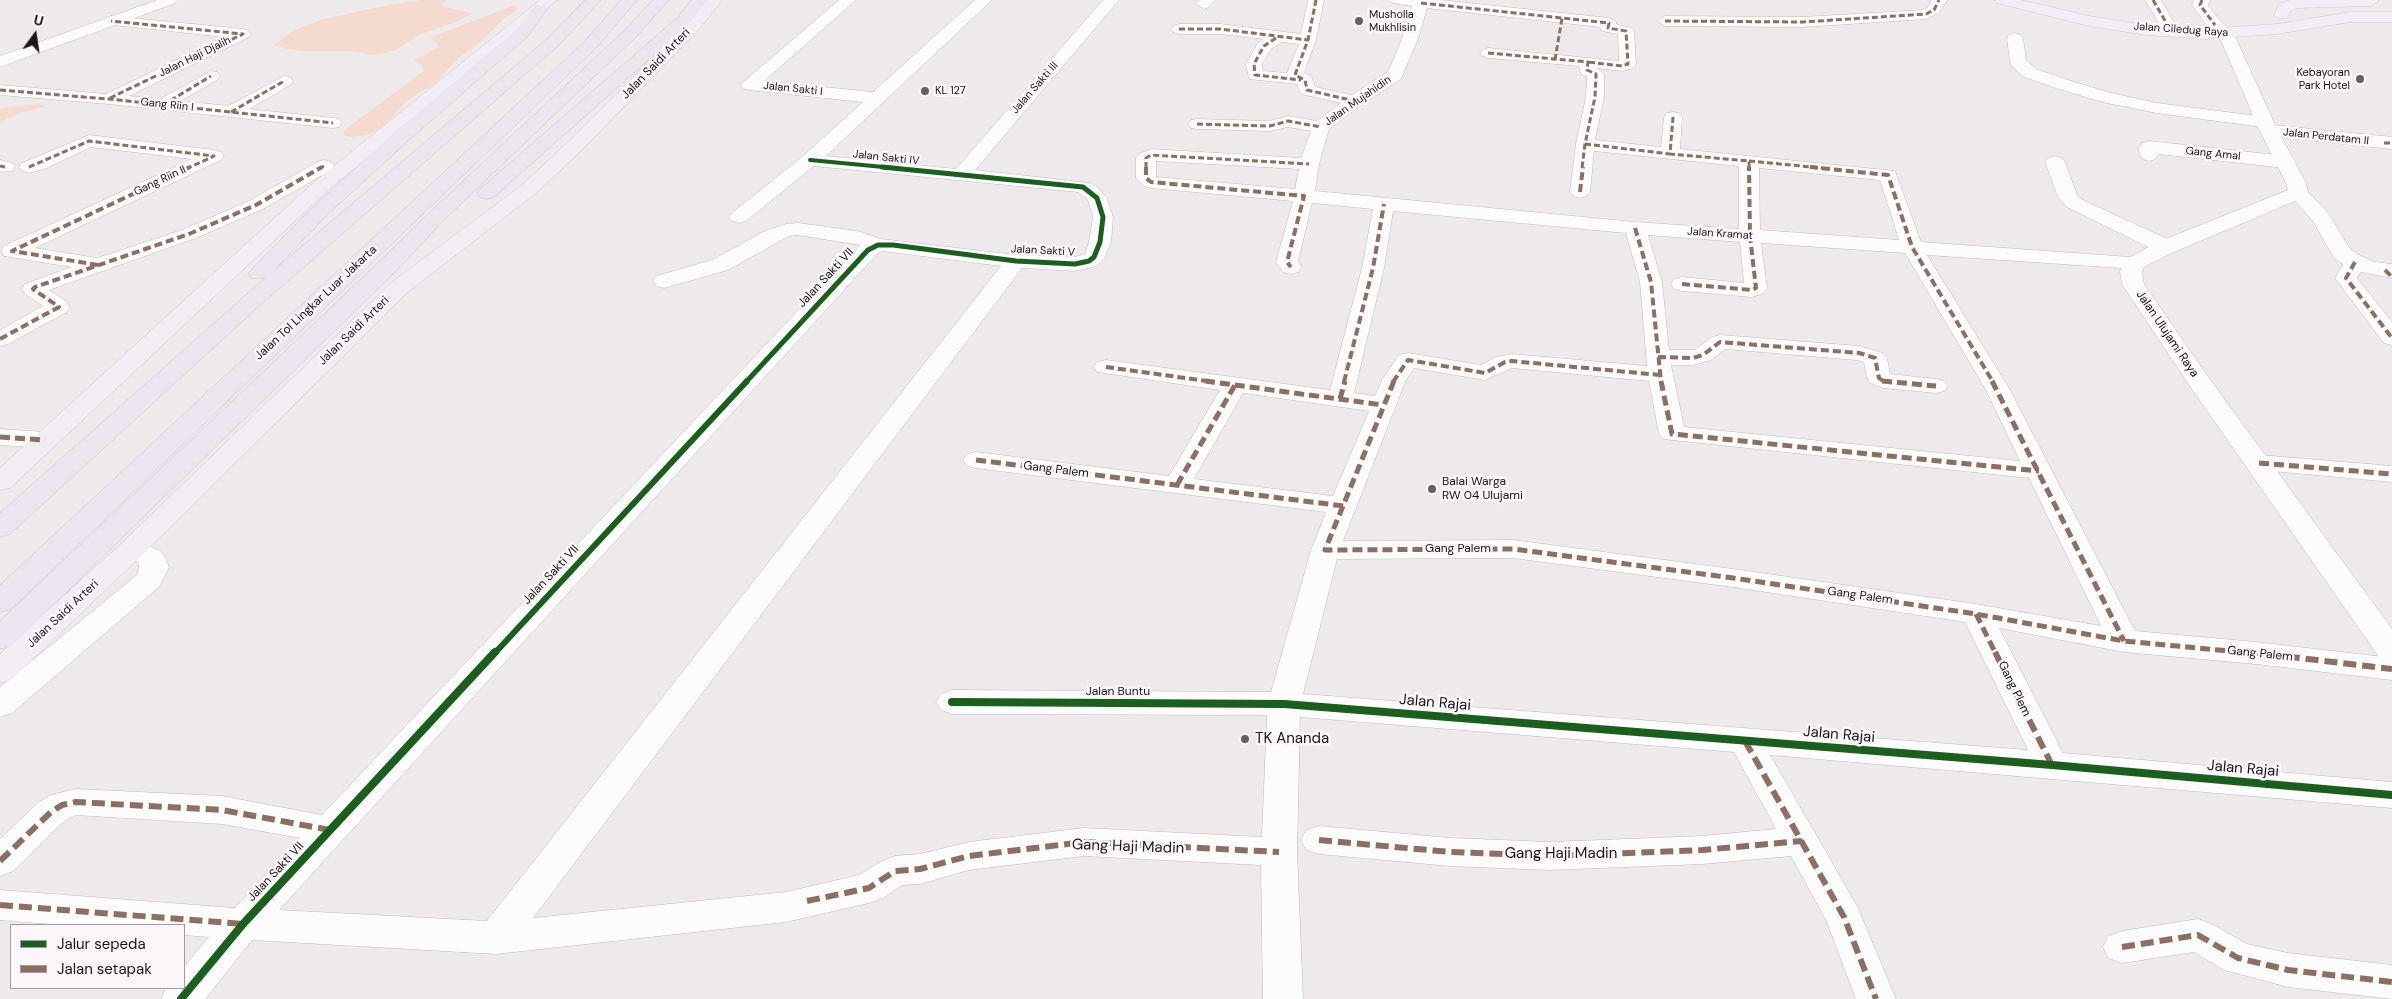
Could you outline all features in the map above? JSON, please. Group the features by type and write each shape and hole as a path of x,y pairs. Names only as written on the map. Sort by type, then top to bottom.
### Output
{"highway":[{"path":"0,528 249,303 553,42 593,0"},
{"name":"Jalan Tol Lingkar Luar Jakarta","path":"0,602 591,44 628,0"},
{"path":"0,639 388,267 438,215 631,33 662,0"},
{"path":"388,267 468,210 684,20 699,0"},
{"path":"249,303 246,293 252,281 320,211 393,144 522,33 545,4"}],"main road":[{"name":"Jalan Saidi Arteri","path":"0,672 132,549 400,286 529,189 575,146 694,25 714,0"},
{"name":"Jalan Ciledug Raya","path":"2002,0 2089,21 2146,30 2277,29 2351,17 2367,7 2392,3"},
{"name":"Jalan Ciledug Raya","path":"2033,0 2096,15 2220,30 2282,15 2320,9 2392,8"},
{"path":"0,482 320,187 545,4"}],"street":[{"path":"0,62 171,0"},
{"name":"Jalan Sakti I","path":"848,0 749,85 878,98"},
{"path":"739,217 810,160 984,0"},
{"name":"Jalan Sakti III","path":"960,176 1111,0"},
{"path":"1305,80 1295,75 1308,40 1316,0"},
{"path":"1398,0 1608,23 1608,28 1626,31 1628,64 1622,66 1488,53"},
{"path":"1665,21 1803,22 1926,14 1934,10 1939,0"},
{"path":"2153,0 2167,24"},
{"path":"2202,0 2200,5 2220,30 2286,162 2298,193 2322,218 2342,253 2356,262 2371,268 2390,272"},
{"name":"Jalan Mujahidin","path":"1291,267 1287,262 1310,164 1321,127 1355,101 1395,75 1410,39 1421,3"},
{"path":"1555,60 1562,18"},
{"name":"Jalan Haji Djalih","path":"109,99 243,34 111,21"},
{"path":"1180,29 1229,30 1276,38 1308,40"},
{"path":"1276,38 1264,46 1254,64 1255,75 1305,80"},
{"name":"Jalan Perdatam II","path":"2015,38 2018,62 2030,73 2108,98 2156,108 2389,146"},
{"path":"1580,192 1585,144 1595,98 1596,75 1587,70 1588,62"},
{"path":"163,105 211,76"},
{"path":"1305,80 1307,90 1355,101"},
{"path":"231,112 284,82"},
{"name":"Gang Riin I","path":"0,90 109,99 333,123"},
{"path":"1670,154 1673,117"},
{"path":"1197,124 1270,126 1288,121 1321,127"},
{"name":"Gang Riin II","path":"29,167 40,164 88,141 214,156 12,251 98,265"},
{"path":"1585,144 1888,176 1912,247 1998,390 2124,641"},
{"name":"Gang Amal","path":"2149,155 2146,149 2149,147 2286,162"},
{"name":"Jalan Kramat","path":"1310,164 1151,155 1146,158 1146,178 1151,182 1635,228 2136,263"},
{"name":"Jalan Sakti IV","path":"810,160 960,176"},
{"path":"1682,284 1756,289 1750,236 1749,161"},
{"path":"2055,162 2068,197 2074,203 2166,247"},
{"path":"0,339 59,308 33,289 35,287 189,234 256,205 324,166"},
{"name":"Jalan Sakti V","path":"878,246 893,245 1016,261 1075,264 1089,262 1094,257 1100,242 1102,217 1097,198 1090,191 1078,186 960,176"},
{"path":"2136,263 2166,247 2298,193"},
{"path":"1340,399 1374,268 1384,204"},
{"path":"1635,228 1651,282 1659,366 1672,434 2039,471"},
{"path":"664,281 720,265 772,235 786,230 798,229 858,237 878,246"},
{"name":"Jalan Sakti VII","path":"181,999 243,924 330,830 868,250 878,246"},
{"path":"0,905 243,924 496,938 1016,261"},
{"path":"2356,262 2346,278 2392,338"},
{"name":"Jalan Ulujami Raya","path":"2136,263 2131,271 2133,284 2392,652"},
{"path":"1283,999 1279,852 1284,704 1325,550 1383,405 1394,380 1408,360 1485,373 1505,362 1512,361 1659,366 1703,355 1720,342 1859,353 1874,358 1879,378 1883,381 1936,386"},
{"path":"1106,367 1383,405"},
{"path":"1177,485 1235,385"},
{"path":"0,437 45,440"},
{"name":"Gang Palem","path":"976,460 1344,506"},
{"path":"2259,463 2392,474"},
{"path":"0,705 150,579 154,567 151,557 132,549"},
{"name":"Gang Palem","path":"1325,550 1513,549 1733,578 1976,614 2124,641 2256,653 2392,669"},
{"name":"Gang Plem","path":"1976,614 2052,765"},
{"name":"Jalan Buntu","path":"952,702 1284,704"},
{"name":"Jalan Rajai","path":"1284,704 2052,765 2392,795"},
{"path":"1745,741 1844,917 1876,999"},
{"path":"0,861 51,812 62,805 76,802 222,810 330,830"},
{"name":"Gang Haji Madin","path":"1319,840 1450,852 1550,856 1702,850 1802,841"},
{"name":"Gang Haji Madin","path":"496,938 786,907 874,885 895,871 920,869 969,856 1084,842 1279,852"},
{"path":"2122,947 2198,935 2238,958 2288,970 2392,982"}],"shaded area":[{"path":"421,0 446,0 442,3 443,7 472,14 453,23 420,34 396,50 381,54 373,55 350,51 306,51 287,49 274,45 291,32 320,20 388,5"},
{"path":"513,6 519,8 504,19 478,44 458,58 436,83 405,102 392,118 379,129 368,135 349,137 344,135 348,127 424,71 423,66 414,60 439,47 431,37"},
{"path":"40,104 46,106 20,113 0,122 0,108"}],"marked path":[{"path":"1316,0 1308,40 1295,75 1305,80 1307,90 1355,101"},
{"path":"1665,21 1803,22 1926,14 1934,10 1939,0"},
{"path":"2153,0 2167,24"},
{"path":"2202,0 2200,5 2215,25"},
{"path":"1421,3 1609,23 1608,28 1626,31 1628,64 1622,66 1588,62"},
{"path":"1555,60 1562,18"},
{"path":"110,98 243,34 111,21"},
{"path":"1179,29 1220,29 1308,40"},
{"path":"1276,38 1264,46 1254,64 1255,75 1301,80"},
{"path":"1488,53 1588,62 1587,70 1596,74 1595,97 1585,144 1580,192"},
{"path":"163,105 211,76"},
{"path":"231,112 284,81"},
{"path":"0,90 109,99 333,123"},
{"path":"1673,117 1670,154 1749,161 1750,236 1756,288 1752,290 1682,284"},
{"path":"1197,124 1270,126 1288,121 1321,127"},
{"path":"29,167 40,164 89,141 214,156 12,251 98,265"},
{"path":"2384,143 2392,143"},
{"path":"1585,144 1670,154"},
{"path":"1291,267 1287,262 1304,196 1151,182 1146,178 1146,158 1151,155 1309,164"},
{"path":"1749,161 1888,175 1912,247 1998,390 2124,641"},
{"path":"0,166 5,167"},
{"path":"0,339 59,307 33,289 35,287 189,234 256,205 324,166"},
{"path":"1340,399 1373,268 1384,204"},
{"path":"1635,228 1651,282 1660,375 1672,434 2039,471"},
{"path":"2355,262 2346,278 2392,338"},
{"path":"2385,270 2392,277"},
{"path":"1658,357 1693,358 1703,355 1720,342 1859,353 1875,358 1879,378 1883,381 1936,386"},
{"path":"1660,375 1512,361 1505,362 1485,373 1408,360 1394,380 1383,405 1325,550 1513,549 1733,578 1976,614 2124,641 2256,653 2392,669"},
{"path":"1106,367 1383,405"},
{"path":"1177,485 1235,385"},
{"path":"0,437 45,440"},
{"path":"976,460 1344,506"},
{"path":"2259,463 2392,474"},
{"path":"1976,614 2052,765"},
{"path":"1745,741 1844,917 1876,999"},
{"path":"0,861 51,812 62,805 76,802 222,810 330,830"},
{"path":"1319,840 1450,852 1550,856 1702,850 1802,841"},
{"path":"807,901 869,888 895,871 920,869 969,856 1084,842 1279,852"},
{"path":"0,905 243,924"},
{"path":"2122,947 2198,935 2238,958 2288,970 2392,982"}],"cycle path":[{"path":"181,999 243,924 868,250 878,245 893,245 1016,261 1075,264 1089,261 1094,257 1100,242 1103,217 1097,198 1083,187 810,160"},
{"path":"952,702 1284,704 2052,765 2392,795"}],"place":[{"name":"Musholla Mukhlisin","path":"1359,21"},
{"name":"Kebayoran Park Hotel","path":"2360,79"},
{"name":"KL 127","path":"925,91"},
{"name":"Balai Warga RW 04 Ulujami","path":"1432,489"},
{"name":"TK Ananda","path":"1245,739"}]}
